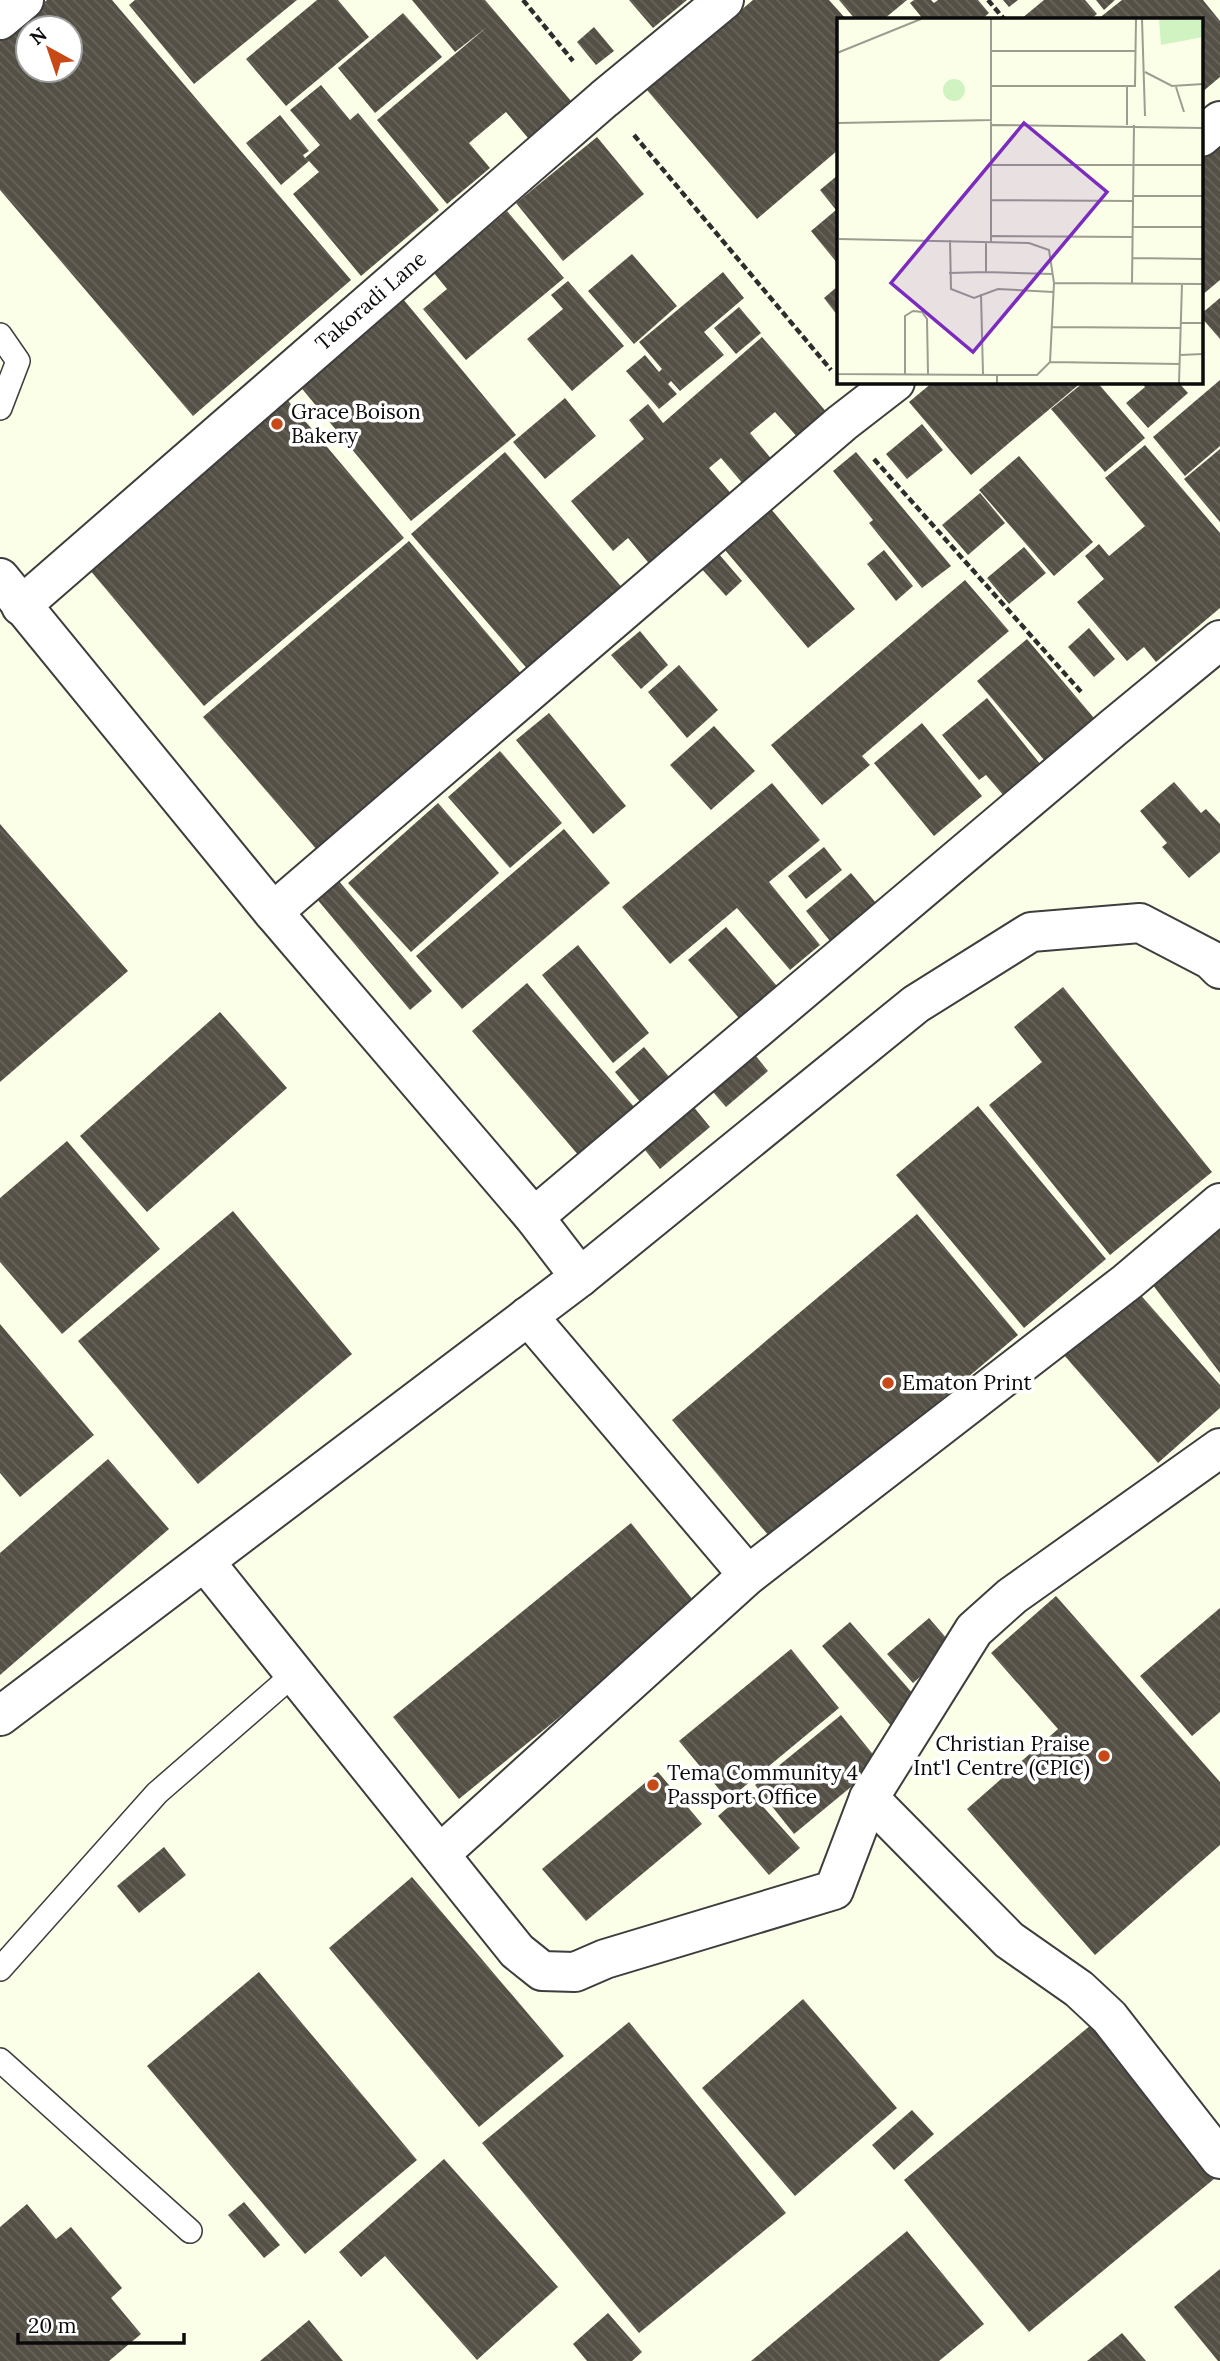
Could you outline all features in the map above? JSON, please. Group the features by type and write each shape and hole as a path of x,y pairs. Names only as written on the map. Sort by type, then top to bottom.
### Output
{"street":[{"path":"0,20 24,0"},
{"name":"Takoradi Lane","path":"10,592 724,0"},
{"path":"1202,136 1220,121"},
{"path":"274,912 842,423 894,383"},
{"path":"10,592 274,912 534,1217 580,1277"},
{"path":"534,1217 1112,728 1220,640"},
{"path":"0,1716 580,1277 916,1004 1031,932 1140,923 1211,960 1220,969"},
{"path":"440,1854 748,1575 1127,1282 1220,1203"},
{"path":"528,1316 748,1575"},
{"path":"205,1562 517,1951 542,1971 575,1972 605,1959 834,1890 869,1798 974,1630 1012,1596 1220,1448"},
{"path":"869,1798 1009,1940 1079,1989 1110,2017 1220,2159"}],"lane":[{"path":"0,335 18,362 0,408"},
{"path":"0,1969 156,1793 295,1673"},
{"path":"0,2060 190,2231"}],"path":[{"path":"523,0 837,378"},
{"path":"988,0 1003,18"},
{"path":"842,423 1112,728"}],"building":[{"path":"47,0 112,0 351,280 193,416 0,190 0,40 14,28 14,84 84,84 84,14 31,14"},
{"path":"135,0 297,0 194,84 129,5"},
{"path":"317,0 338,0 369,37 286,106 246,59"},
{"path":"412,0 485,0 571,101 528,138 506,112 469,143 490,168 447,204 377,120 487,27 455,52"},
{"path":"629,0 687,0 653,28"},
{"path":"753,0 829,0 845,18 837,18 837,151 757,219 647,90"},
{"path":"839,0 907,0 885,18 854,18"},
{"path":"914,0 931,0 934,3 938,0 978,0 989,13 983,18 922,18 910,3"},
{"path":"1003,0 1018,0 1009,7"},
{"path":"1044,0 1085,0 1097,14 1092,18 1022,18"},
{"path":"1096,0 1115,0 1104,10"},
{"path":"1122,0 1203,0 1220,21 1220,77 1202,92 1202,18 1099,18"},
{"path":"403,13 442,57 375,113 338,68"},
{"path":"594,27 614,51 596,65 577,42"},
{"path":"321,85 350,120 358,113 439,210 361,276 293,194 319,172 309,161 281,185 246,143 280,115 309,151 303,155 305,158 320,145 290,110"},
{"path":"597,137 644,194 563,261 516,203"},
{"path":"1220,144 1220,280 1202,295 1202,160"},
{"path":"837,176 837,263 811,231 836,210 820,190"},
{"path":"507,211 564,278 466,360 423,309 447,289 434,273"},
{"path":"632,254 677,306 634,344 588,291"},
{"path":"723,272 744,298 704,332 724,355 680,391 671,381 668,384 677,394 659,409 626,371 645,355 659,372 662,369 639,342"},
{"path":"568,281 624,346 572,391 527,339 563,309 551,295"},
{"path":"837,287 837,315 824,298"},
{"path":"1220,298 1220,339 1202,318 1202,313"},
{"path":"403,299 516,435 411,521 299,385"},
{"path":"739,307 761,333 736,354 714,328"},
{"path":"762,337 829,415 800,440 775,412 750,433 773,461 744,485 721,458 709,468 734,497 652,567 628,538 613,551 571,501 644,439 629,420 648,404 663,423"},
{"path":"1220,380 1220,446 1185,476 1153,437"},
{"path":"932,383 1081,383 971,475 909,402"},
{"path":"1083,383 1098,383 1145,438 1105,472 1051,409"},
{"path":"1142,383 1179,383 1188,393 1148,428 1126,403 1145,387"},
{"path":"284,396 404,538 204,706 84,563"},
{"path":"565,398 596,436 545,479 513,442"},
{"path":"922,424 943,450 907,479 886,454"},
{"path":"1145,445 1220,533 1220,608 1156,662 1144,647 1127,661 1077,602 1104,579 1085,556 1099,544 1109,556 1145,526 1105,478"},
{"path":"1220,449 1220,522 1184,479"},
{"path":"505,452 625,591 530,672 411,534"},
{"path":"856,452 951,566 922,588 869,523 873,520 833,471"},
{"path":"1019,456 1093,542 1054,576 979,490"},
{"path":"980,493 1005,523 968,555 942,525"},
{"path":"766,503 855,609 808,648 725,550 753,527 746,519"},
{"path":"409,541 523,676 318,851 203,717"},
{"path":"1024,547 1046,573 1009,604 987,578"},
{"path":"884,550 913,586 896,601 867,564"},
{"path":"718,553 742,581 726,596 700,567"},
{"path":"965,580 1009,631 862,756 870,765 822,805 771,745"},
{"path":"1089,628 1115,659 1094,677 1068,647"},
{"path":"640,631 668,665 641,689 611,655"},
{"path":"1027,639 1094,718 1045,761 977,681"},
{"path":"679,665 718,710 687,738 648,692"},
{"path":"987,698 1041,765 1004,796 986,775 979,780 942,735"},
{"path":"549,713 626,806 593,834 516,740"},
{"path":"922,723 982,796 934,836 874,763"},
{"path":"714,726 755,771 711,810 670,765"},
{"path":"500,751 562,823 510,868 448,797"},
{"path":"1174,782 1201,813 1206,809 1220,824 1220,852 1189,878 1162,847 1167,843 1140,811"},
{"path":"772,783 820,840 769,882 820,945 790,970 737,908 670,964 622,907"},
{"path":"438,803 499,873 411,952 348,883"},
{"path":"0,824 128,971 0,1082"},
{"path":"564,829 610,883 462,1009 416,956"},
{"path":"824,847 842,870 806,899 788,876"},
{"path":"851,873 876,903 830,941 806,911"},
{"path":"338,880 432,991 410,1010 316,898"},
{"path":"726,927 783,993 745,1025 688,960"},
{"path":"578,945 649,1033 613,1063 542,975"},
{"path":"527,983 642,1116 586,1164 472,1031"},
{"path":"1063,987 1212,1172 1110,1255 989,1105 1042,1062 1014,1027"},
{"path":"220,1012 287,1088 147,1212 80,1136"},
{"path":"644,1047 670,1078 641,1103 615,1072"},
{"path":"750,1049 768,1071 726,1107 707,1085"},
{"path":"688,1100 710,1127 660,1169 638,1141"},
{"path":"978,1106 1106,1259 1024,1328 896,1175"},
{"path":"67,1141 160,1249 62,1334 0,1262 0,1198"},
{"path":"233,1211 352,1354 198,1484 78,1341"},
{"path":"917,1214 1018,1335 773,1541 672,1420"},
{"path":"1220,1226 1220,1373 1149,1280"},
{"path":"1137,1291 1220,1385 1220,1408 1158,1463 1064,1355"},
{"path":"0,1324 94,1435 20,1497 0,1473"},
{"path":"108,1459 169,1529 0,1675 0,1553"},
{"path":"631,1523 697,1605 459,1799 393,1717"},
{"path":"1056,1596 1220,1782 1220,1845 1095,1955 967,1809 1058,1729 991,1653"},
{"path":"1220,1608 1220,1712 1192,1736 1140,1676"},
{"path":"929,1618 954,1647 913,1683 887,1654"},
{"path":"850,1622 921,1703 893,1728 822,1646"},
{"path":"791,1649 839,1708 728,1800 679,1741"},
{"path":"841,1715 880,1763 794,1834 755,1785"},
{"path":"658,1772 702,1824 586,1921 542,1869"},
{"path":"748,1790 800,1848 769,1875 718,1816"},
{"path":"164,1847 186,1875 139,1913 117,1886"},
{"path":"412,1877 564,2056 479,2127 329,1948"},
{"path":"259,1972 417,2160 305,2254 147,2066"},
{"path":"803,1999 897,2108 795,2196 702,2088"},
{"path":"1097,2020 1220,2174 1029,2332 904,2180"},
{"path":"629,2022 786,2213 639,2333 482,2143"},
{"path":"912,2110 934,2134 894,2170 872,2145"},
{"path":"444,2159 558,2287 477,2360 385,2256 361,2277 339,2252"},
{"path":"244,2202 280,2245 264,2258 228,2215"},
{"path":"27,2204 56,2239 71,2227 122,2288 111,2298 141,2334 109,2361 0,2361 0,2227"},
{"path":"907,2231 984,2324 939,2361 751,2361"},
{"path":"1220,2269 1220,2361 1218,2361 1174,2307"},
{"path":"608,2313 642,2352 632,2361 587,2361 573,2344"},
{"path":"309,2320 343,2361 260,2361"},
{"path":"1122,2333 1146,2361 1087,2361"}],"place":[{"name":"Grace Boison Bakery","path":"277,424"},
{"name":"Ematon Print","path":"888,1383"},
{"name":"Christian Praise Int'l Centre (CPIC)","path":"1104,1756"},
{"name":"Tema Community 4 Passport Office","path":"653,1785"}]}
